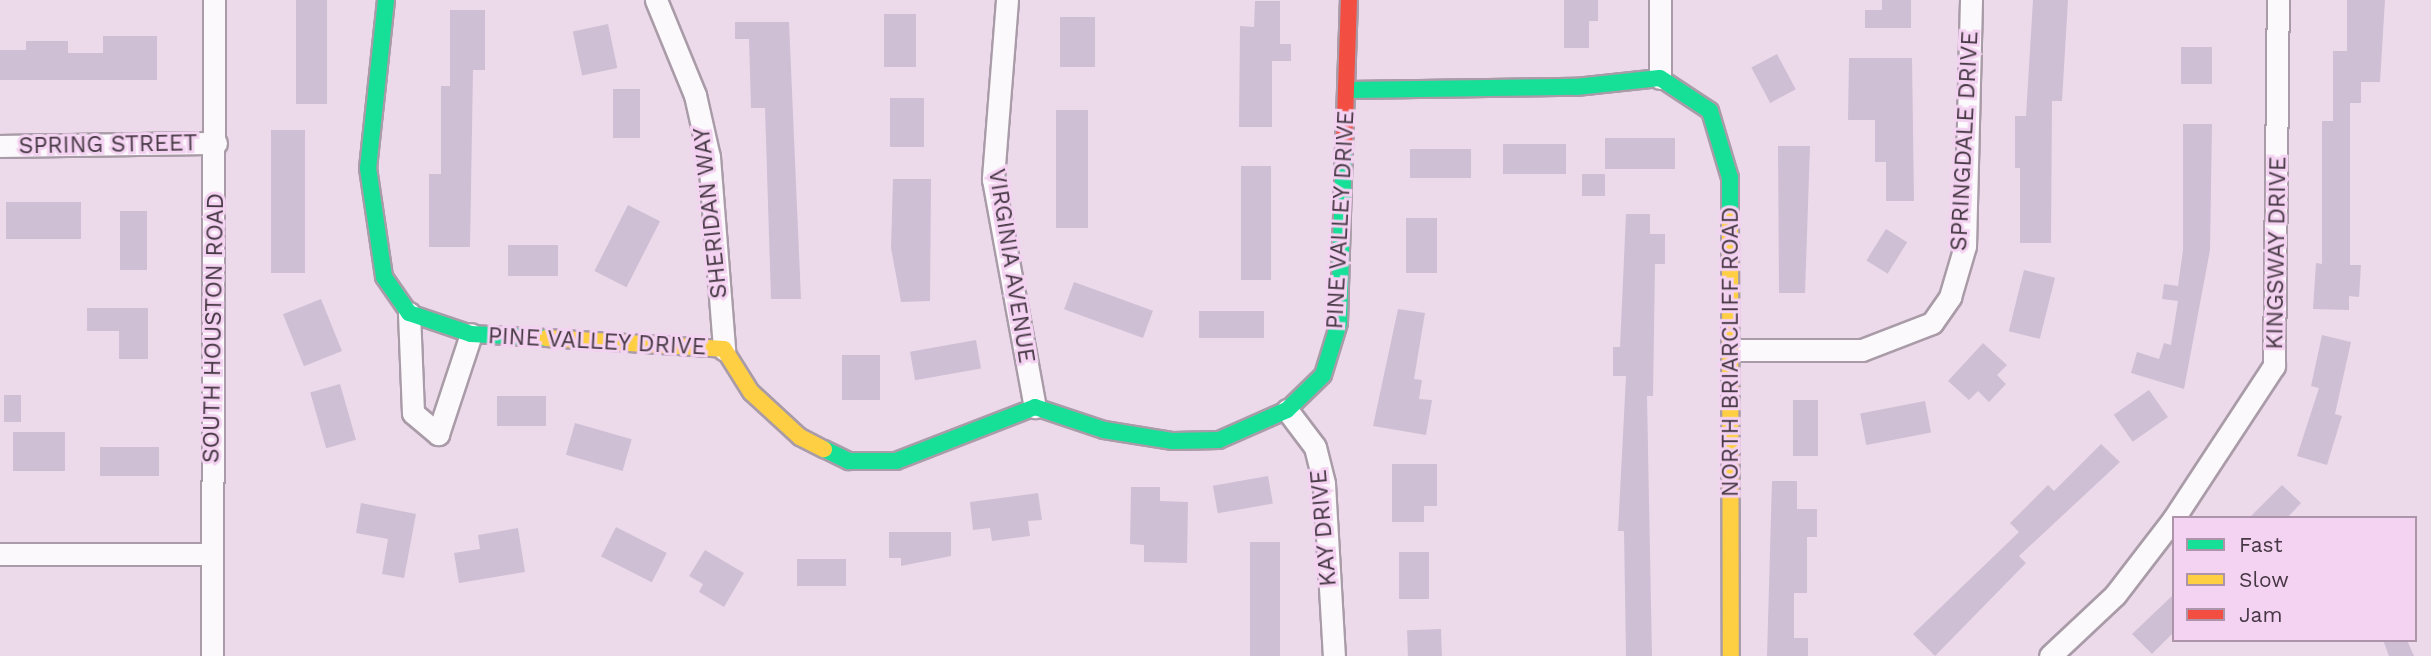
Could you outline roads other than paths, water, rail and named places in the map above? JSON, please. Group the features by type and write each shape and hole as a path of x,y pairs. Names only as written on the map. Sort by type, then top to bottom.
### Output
{"street":[{"name":"SOUTH HOUSTON ROAD","path":"212,656 210,554 216,143 214,0"},
{"path":"386,0 368,167 384,278 409,313 414,413 438,433 471,334"},
{"name":"SHERIDAN WAY","path":"656,0 695,94 709,158 724,349"},
{"name":"VIRGINIA AVENUE","path":"1007,0 993,179 1035,407"},
{"name":"PINE VALLEY DRIVE","path":"409,313 471,334 724,349 751,392 800,437 849,461 896,461 1035,407 1104,430 1173,441 1219,440 1287,410 1323,376 1339,323 1349,90 1349,0"},
{"path":"1349,90 1563,88 1660,78 1660,0"},
{"name":"SPRINGDALE DRIVE","path":"1733,350 1862,350 1932,323 1950,297 1965,246 1972,0"},
{"name":"KINGSWAY DRIVE","path":"2175,516 2274,366 2278,0"},
{"name":"NORTH BRIARCLIFF ROAD","path":"1660,78 1710,111 1725,145 1733,350 1731,656"},
{"name":"SPRING STREET","path":"0,146 216,143"},
{"name":"KAY DRIVE","path":"1287,410 1315,447 1324,484 1334,656"},
{"name":"KINGSWAY DRIVE","path":"2050,656 2115,595 2172,521"},
{"path":"0,554 210,554"}]}
